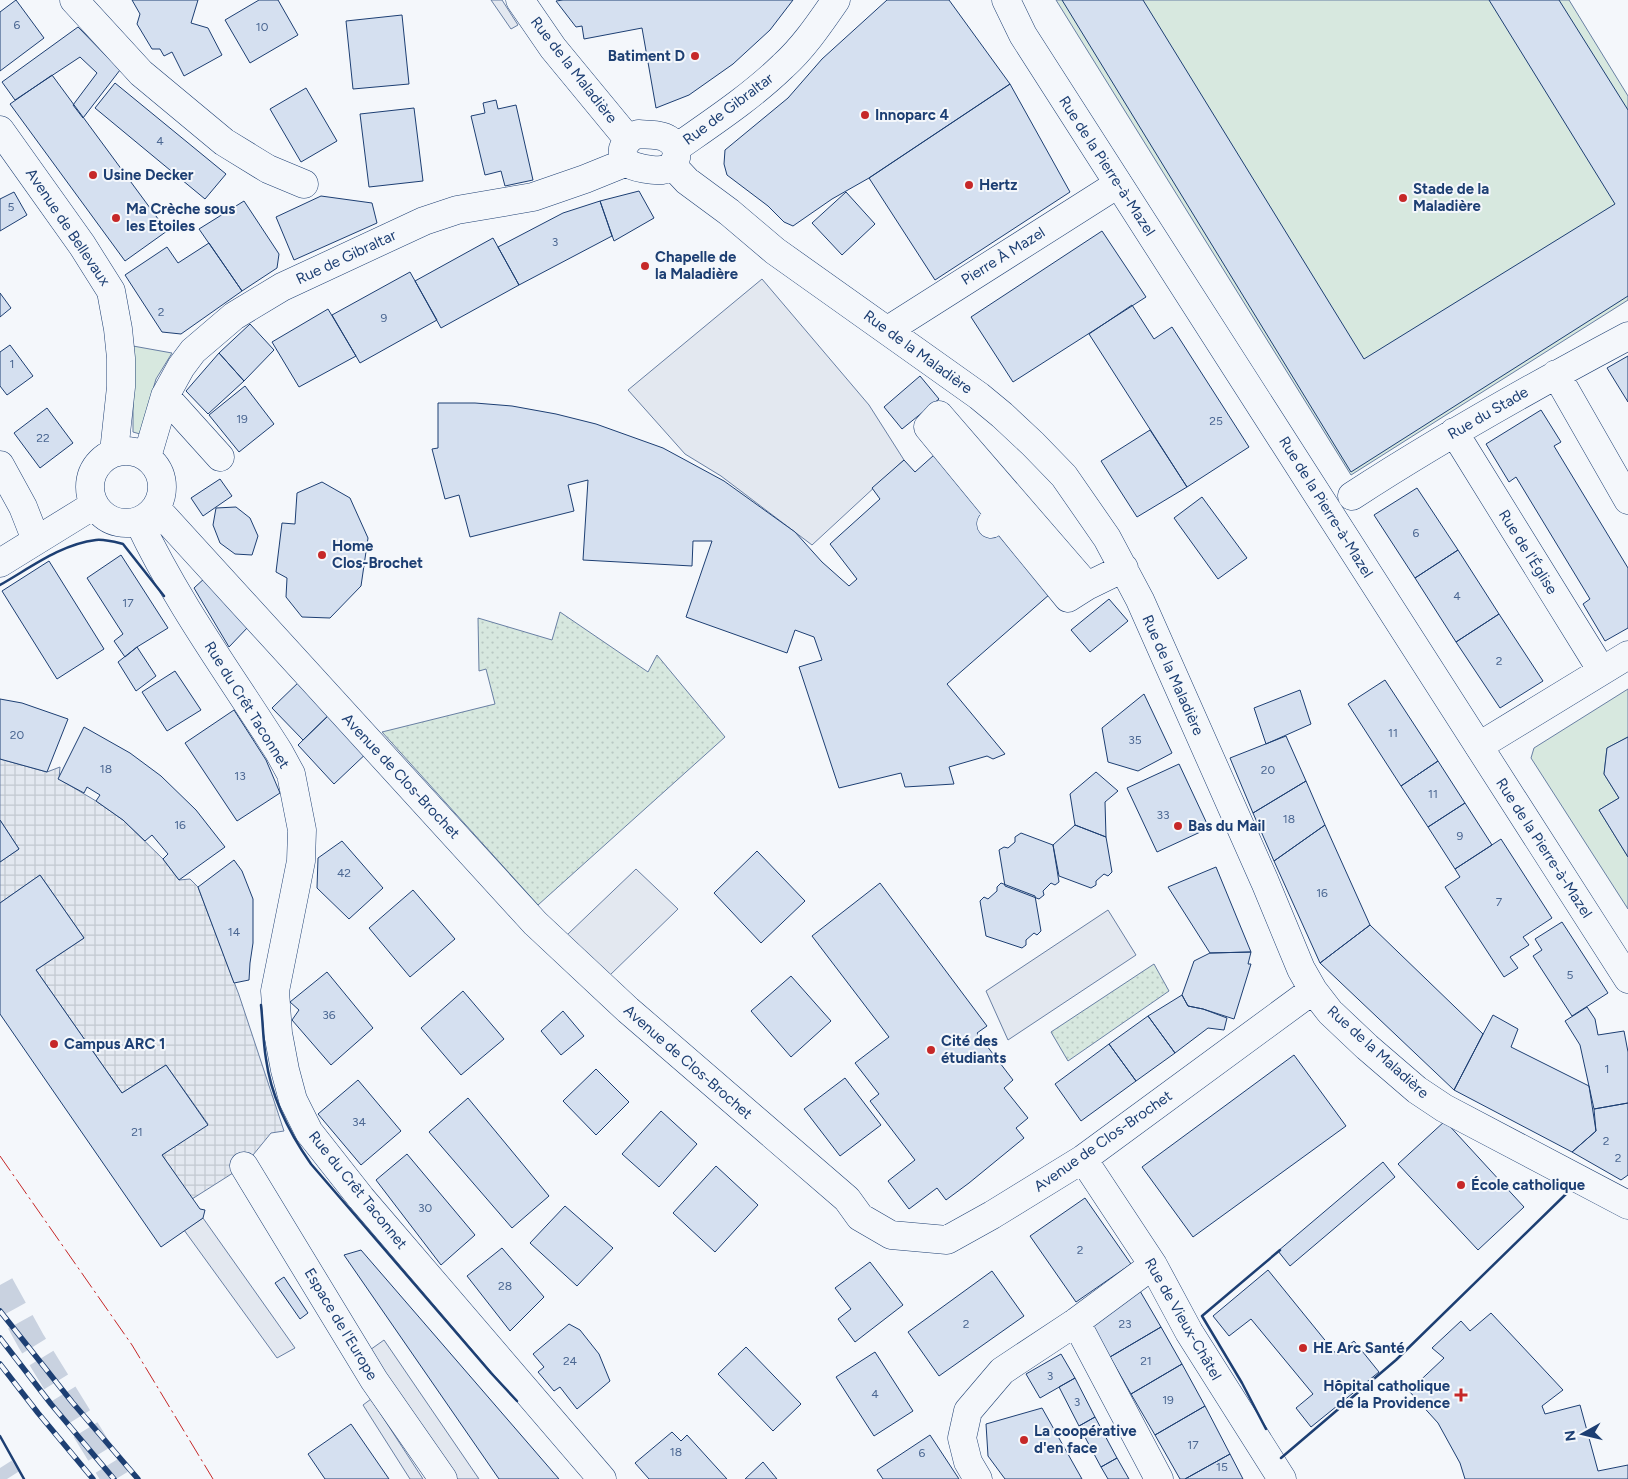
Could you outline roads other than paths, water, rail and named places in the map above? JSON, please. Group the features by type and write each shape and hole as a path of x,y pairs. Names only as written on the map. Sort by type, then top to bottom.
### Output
{"street":[{"path":"74,0 141,73 224,142 268,169 304,184"},
{"name":"Rue de la Maladière","path":"520,0 628,150"},
{"name":"Rue de Gibraltar","path":"674,156 784,66 802,46 836,0"},
{"name":"Rue de la Pierre-à-Mazel","path":"992,0 1023,35"},
{"name":"Rue de la Pierre-à-Mazel","path":"1006,0 1023,35 1628,979"},
{"name":"Avenue de Bellevaux","path":"0,130 82,245 110,291 118,329 121,358 121,387 114,452"},
{"path":"628,150 634,167 662,170 674,156"},
{"name":"Rue de Gibraltar","path":"147,458 165,396 181,367 193,351 234,316 282,288 424,221 457,210 533,197 585,179 628,150"},
{"name":"Rue de la Maladière","path":"674,156 687,181 729,212 775,251 979,396 1033,444 1064,476 1107,538 1140,600 1261,872 1301,970 1330,1012 1417,1090 1444,1108 1628,1205"},
{"name":"Pierre À Mazel","path":"888,330 1118,184"},
{"name":"Rue du Stade","path":"1352,496 1454,432 1556,374 1628,336"},
{"path":"1556,374 1628,500"},
{"path":"165,396 220,457"},
{"path":"1087,586 939,415 928,427 996,520 1068,598 1087,586 1124,568"},
{"name":"Rue de l'Église","path":"1454,432 1602,671"},
{"path":"127,451 138,453 147,458 159,472 162,484 161,497 147,515 130,524 117,523 105,518 94,506 89,489 92,471 96,465 105,456 114,452 127,451"},
{"path":"0,465 23,507 36,540"},
{"path":"0,563 94,506"},
{"name":"Avenue de Clos-Brochet","path":"147,515 536,923 628,1010 847,1199 860,1216 891,1235 947,1240 992,1215 1083,1159 1313,990"},
{"name":"Rue du Crêt Taconnet","path":"147,515 154,553 190,614 274,744 291,774 299,806 302,830 301,860 274,991 278,1033 293,1100 309,1132 361,1198 602,1479"},
{"path":"1479,746 1628,656"},
{"name":"Rue de Vieux-Châtel","path":"1083,1159 1153,1265 1189,1332 1282,1479"},
{"name":"Espace de l'Europe","path":"244,1166 374,1380 443,1479"},
{"path":"978,1479 968,1462 962,1438 968,1411 1002,1371 1076,1322 1153,1265"},
{"path":"1076,1322 1159,1479"}],"tunnel":[{"path":"0,1285 31,1341 116,1479"},
{"path":"0,1468 7,1479"}],"railway":[{"path":"0,1311 72,1402 138,1479"},
{"path":"0,1338 51,1404 114,1479"},
{"path":"0,1364 93,1479"}],"place":[{"name":"Batiment D","path":"695,56"},
{"name":"Innoparc 4","path":"865,115"},
{"name":"Usine Decker","path":"93,175"},
{"name":"Hertz","path":"969,185"},
{"name":"Stade de la Maladière","path":"1403,198"},
{"name":"Ma Crèche sous les Etoiles","path":"116,218"},
{"name":"Chapelle de la Maladière","path":"645,266"},
{"name":"Home Clos-Brochet","path":"322,555"},
{"name":"Bas du Mail","path":"1178,826"},
{"name":"Campus ARC 1","path":"54,1044"},
{"name":"Cité des étudiants","path":"931,1050"},
{"name":"École catholique","path":"1461,1185"},
{"name":"HE Arc Santé","path":"1303,1348"},
{"name":"Hôpital catholique de la Providence","path":"1461,1395"},
{"name":"La coopérative d'en face","path":"1024,1440"}]}
